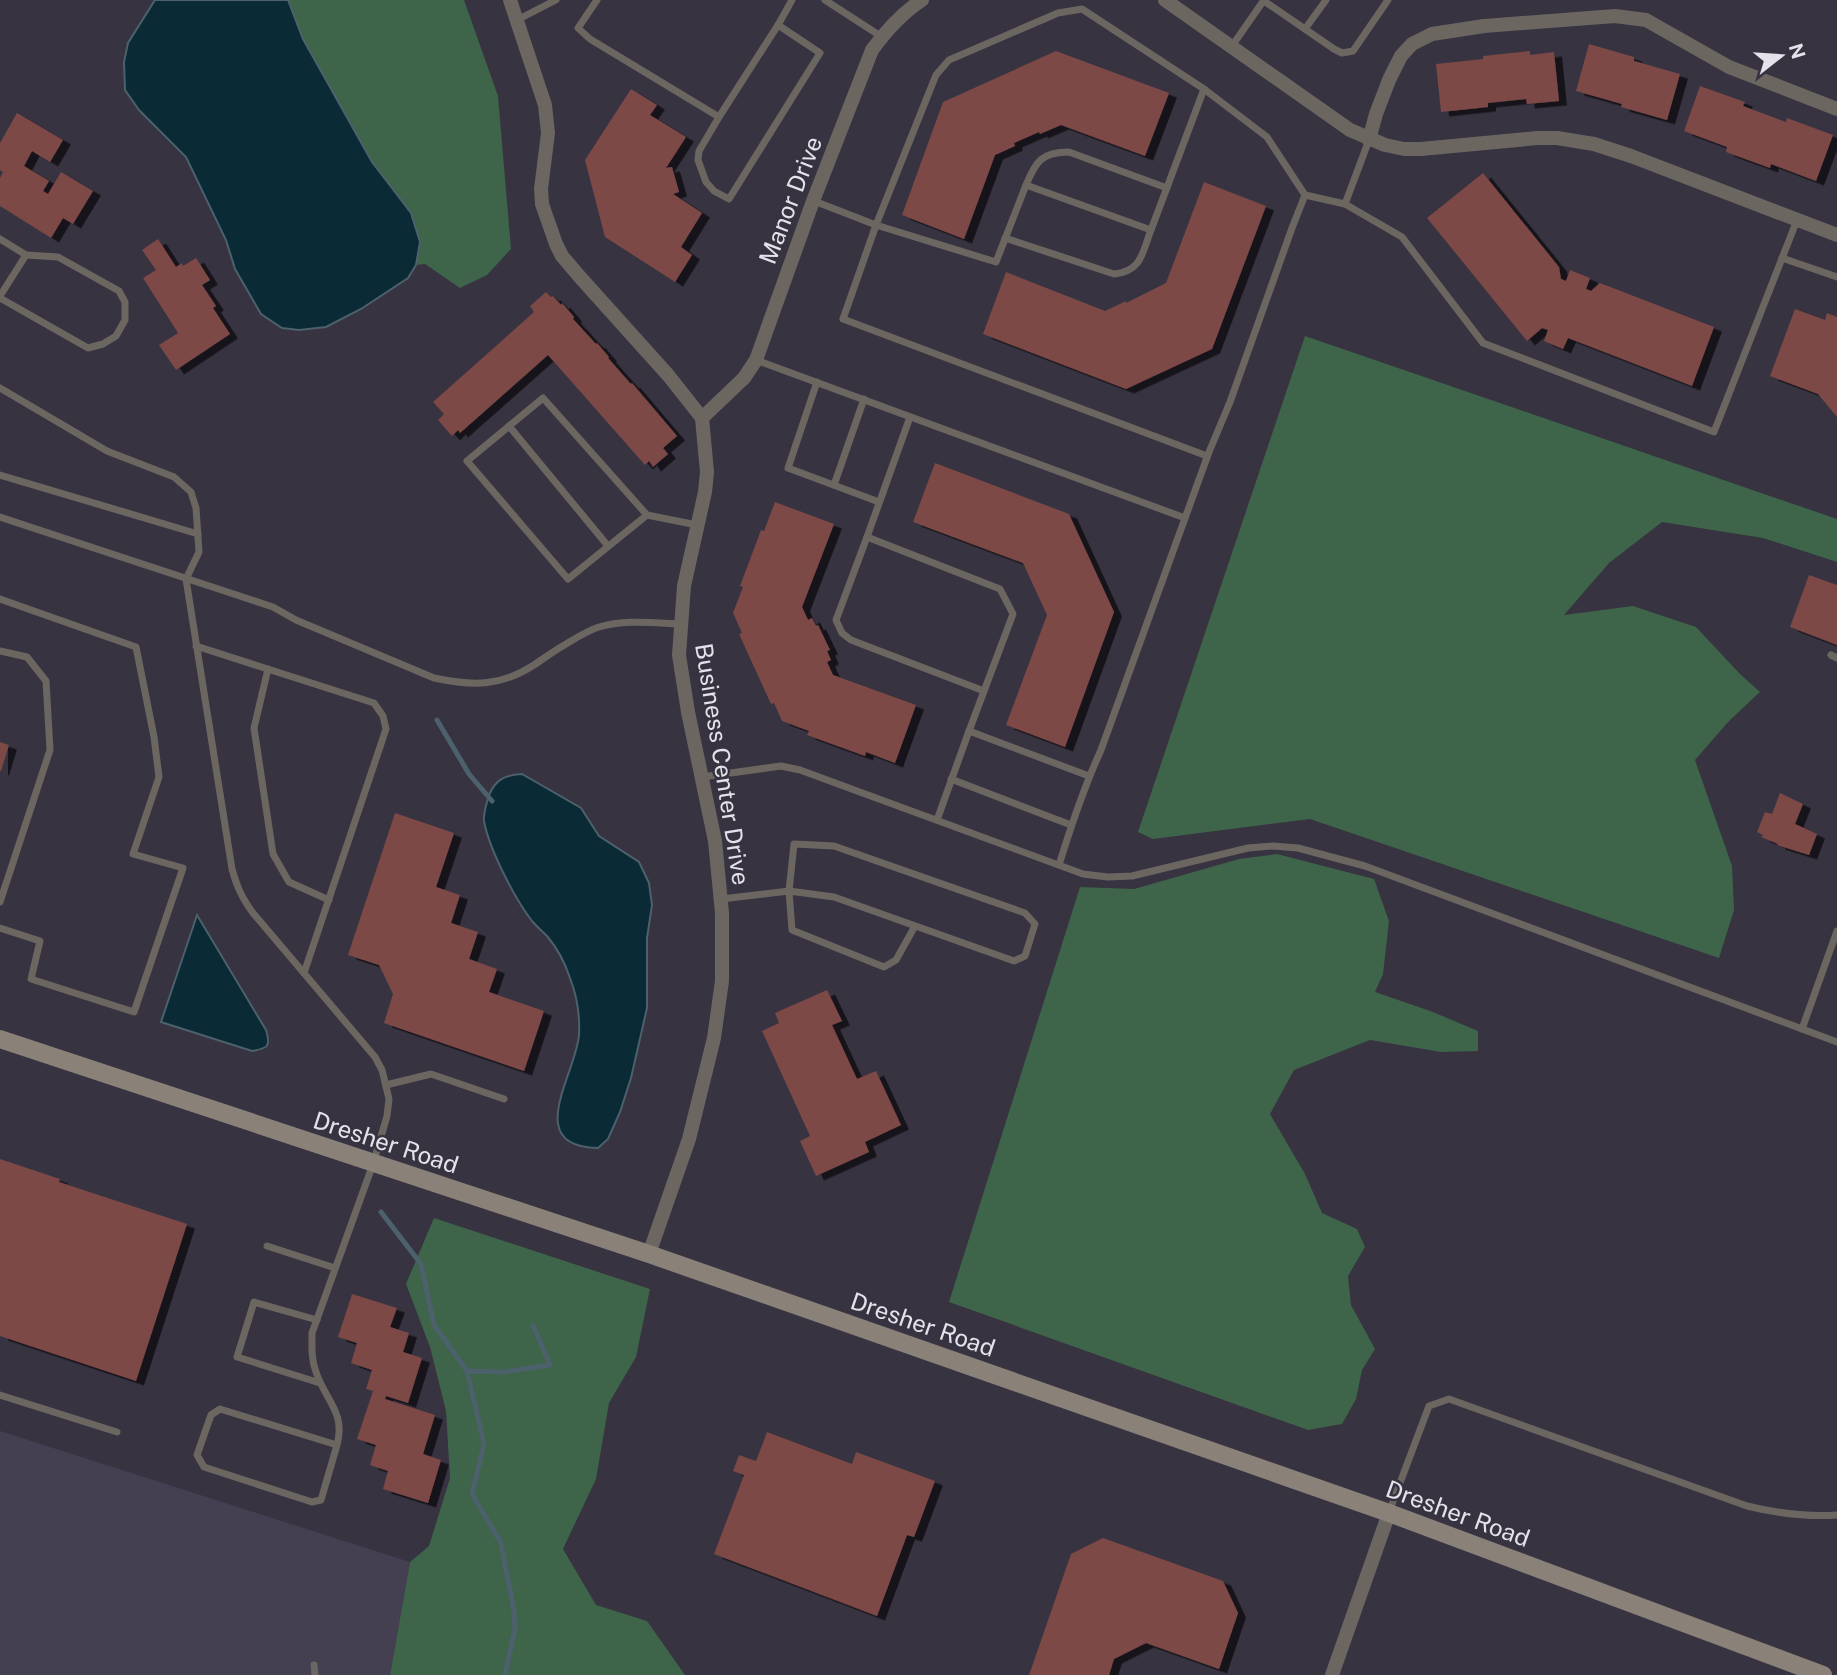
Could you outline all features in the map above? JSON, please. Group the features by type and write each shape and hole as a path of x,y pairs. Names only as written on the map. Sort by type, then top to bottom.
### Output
{"main road":[{"name":"Dresher Road","path":"0,1039 649,1254 1389,1513 1823,1675"}],"street":[{"path":"510,0 545,105 548,133 541,189 544,211 556,244 562,256 668,375 702,418"},
{"name":"Manor Drive","path":"702,418 744,378 756,360 813,201 872,50 902,14 922,0"},
{"path":"1165,0 1337,122 1369,140 1404,149 1538,138 1594,144 1837,235"},
{"path":"1369,140 1389,80 1401,56 1412,44 1432,34 1484,26 1615,16 1646,20 1729,67 1837,109"},
{"name":"Business Center Drive","path":"649,1254 690,1139 714,1038 722,981 715,841 679,655 684,586 707,471 702,418"},
{"path":"1332,1675 1389,1513"}],"lane":[{"path":"517,20 556,0"},
{"path":"597,0 578,28 590,39 719,117"},
{"path":"778,25 820,53 729,199 705,183 698,160 699,151 792,0"},
{"path":"825,0 882,37"},
{"path":"1231,47 1264,0 1334,49 1342,53 1353,51 1388,0"},
{"path":"1306,29 1326,0"},
{"path":"1208,456 843,319 876,225 936,75 949,60 1058,13 1082,9 1204,89 1267,136 1305,195 1345,204 1402,237 1483,344 1714,432 1797,220"},
{"path":"1005,238 1114,274 1132,270 1137,265 1151,230 1204,89"},
{"path":"1345,204 1369,140"},
{"path":"813,201 876,225 996,262 1033,168 1047,155 1069,152 1167,188"},
{"path":"1026,185 1151,230"},
{"path":"1059,865 1071,825 1305,195"},
{"path":"0,239 26,255 58,257 119,291 125,302 125,320 116,336 103,344 88,348 0,297 26,255"},
{"path":"1782,258 1837,277"},
{"path":"756,360 1185,518"},
{"path":"817,382 788,468 879,502"},
{"path":"0,388 107,451 174,477 191,492 196,508 199,552 186,579 236,884 247,906 375,1057 386,1085 389,1100 387,1116 373,1164 312,1333 315,1370 340,1424 337,1445 321,1500 312,1502 204,1466 197,1455 211,1415 220,1409 337,1445"},
{"path":"647,515 568,579 467,461 543,398 647,515 697,525"},
{"path":"834,485 864,400"},
{"path":"910,416 836,620 842,633 850,640 984,691"},
{"path":"509,426 608,547"},
{"path":"0,475 198,534"},
{"path":"0,517 273,607 296,620 435,678 458,683 481,684 505,680 597,627 621,623 681,624"},
{"path":"867,537 1000,589 1013,614 937,820"},
{"path":"0,600 136,647 159,777 133,854 183,868 134,1012 31,979 40,941 0,928"},
{"path":"196,646 374,703 383,716 386,729 304,973"},
{"path":"0,651 27,657 46,681 50,750 0,902"},
{"path":"268,669 254,727 273,854 289,882 329,900"},
{"path":"969,731 1089,776"},
{"path":"701,777 781,766 1083,874 1108,877 1132,876 1248,848 1297,848 1366,866 1837,1042"},
{"path":"951,779 1071,825"},
{"path":"720,899 789,891 834,897 1014,961 1025,956 1035,924 1025,913 834,846 794,844 789,891 792,930 884,967 896,960 915,926"},
{"path":"1802,1029 1837,932"},
{"path":"386,1085 431,1074 503,1100"},
{"path":"267,1246 335,1268"},
{"path":"317,1320 254,1302 237,1357 320,1382"},
{"path":"0,1395 117,1432"},
{"path":"1389,1513 1429,1406 1449,1399 1747,1506 1803,1514 1837,1515"},
{"path":"314,1665 315,1675"}],"shaded area":[{"path":"0,1431 410,1562 390,1675 0,1675"}],"green space":[{"path":"288,0 464,0 498,96 511,249 487,275 460,288 425,264 416,265 420,242 411,213 372,162 303,39"},
{"path":"1305,336 1837,519 1837,562 1763,538 1662,522 1609,563 1564,615 1633,606 1696,627 1760,692 1729,721 1695,760 1732,866 1734,910 1719,958 1310,819 1153,839 1138,832"},
{"path":"1277,854 1374,879 1389,921 1383,974 1375,992 1478,1031 1478,1051 1441,1052 1370,1040 1294,1070 1270,1114 1305,1174 1322,1213 1357,1229 1365,1247 1348,1276 1351,1305 1375,1349 1362,1370 1356,1399 1342,1424 1308,1430 949,1302 1080,887 1134,889 1239,859"},
{"path":"434,1218 650,1289 636,1357 609,1403 596,1479 563,1549 596,1605 647,1621 685,1675 390,1675 410,1562 429,1546 450,1478 446,1411 430,1347 406,1284"}],"water":[{"path":"155,0 288,0 303,39 372,162 411,213 420,242 416,265 408,278 361,309 326,327 299,330 282,328 261,314 235,269 226,240 186,157 139,110 125,90 124,62 128,43"},
{"path":"522,774 581,808 599,836 639,862 649,883 652,905 647,938 647,1008 631,1078 620,1112 608,1139 598,1148 575,1144 563,1135 558,1122 559,1106 579,1035 576,999 566,967 547,936 525,912 497,859 484,821 489,795 495,785 506,777"},
{"path":"197,915 266,1030 268,1043 265,1048 252,1051 161,1022"}],"building":[{"path":"1589,44 1680,74 1667,120 1576,91"},
{"path":"1056,51 1169,93 1145,156 1061,125 1014,143 1015,146 995,155 964,239 902,215 943,102"},
{"path":"1530,51 1530,55 1554,52 1559,101 1527,104 1526,99 1488,103 1488,107 1441,112 1436,64"},
{"path":"1700,86 1745,102 1743,106 1786,122 1787,118 1833,135 1816,181 1771,164 1770,168 1726,152 1727,147 1684,131"},
{"path":"631,89 657,105 650,115 686,137 666,168 672,167 679,192 673,194 702,213 681,247 692,255 675,282 605,237 585,160"},
{"path":"17,113 63,140 50,162 32,151 24,166 49,181 43,191 48,194 61,172 93,191 73,224 63,218 51,238 0,206 0,178 3,172 0,170 0,143"},
{"path":"1483,173 1559,267 1561,279 1566,281 1570,270 1590,278 1586,289 1591,291 1600,283 1714,327 1692,386 1568,338 1563,349 1544,341 1548,330 1542,328 1527,341 1427,218"},
{"path":"1204,182 1266,206 1212,349 1126,389 983,334 1006,272 1105,311 1166,283"},
{"path":"158,239 176,267 196,258 210,280 202,285 230,334 176,370 159,345 178,333 143,278 156,270 142,250"},
{"path":"546,292 561,305 562,303 573,319 677,436 663,448 668,454 653,467 649,461 645,465 548,355 460,433 458,430 452,436 438,420 444,414 433,402 534,312 530,306"},
{"path":"1795,309 1825,320 1827,313 1837,317 1837,417 1818,394 1770,376"},
{"path":"935,463 1069,514 1114,612 1065,747 1006,725 1047,615 1023,563 913,522"},
{"path":"775,502 834,524 802,607 808,620 812,618 816,626 818,625 830,650 827,651 831,660 827,662 833,675 916,705 895,763 866,752 865,756 807,735 809,731 782,721 774,703 771,704 739,634 742,633 733,613 761,530 764,531"},
{"path":"1809,575 1837,585 1837,645 1790,627"},
{"path":"0,742 9,745 1,771 0,771"},
{"path":"1780,793 1803,804 1795,824 1817,834 1809,855 1777,845 1757,832 1765,812 1772,814"},
{"path":"395,813 454,833 436,887 460,895 451,923 478,932 469,959 497,969 489,992 544,1011 524,1071 384,1023 393,994 379,965 348,955"},
{"path":"827,990 842,1021 832,1025 857,1079 876,1071 901,1125 865,1142 869,1152 816,1176 800,1141 810,1136 762,1031 779,1023 775,1013"},
{"path":"0,1159 60,1179 59,1182 187,1224 136,1381 0,1336"},
{"path":"352,1294 397,1308 390,1327 409,1333 403,1352 422,1358 408,1403 386,1396 385,1399 435,1415 423,1454 441,1460 428,1503 383,1489 388,1471 370,1465 376,1445 357,1439 373,1391 366,1389 372,1370 351,1363 357,1343 338,1337"},
{"path":"767,1432 852,1464 856,1452 935,1481 914,1537 907,1535 877,1616 714,1554 744,1475 733,1471 739,1455 756,1461"},
{"path":"1103,1538 1223,1581 1238,1613 1219,1669 1146,1643 1114,1659 1109,1675 1029,1675 1071,1554"}],"waterway":[{"path":"437,720 469,774 492,801"},
{"path":"381,1212 421,1264 434,1325 467,1371"},
{"path":"505,1675 515,1628 514,1611 501,1543 472,1494 484,1444 467,1371 505,1372 550,1365 533,1325"}]}
